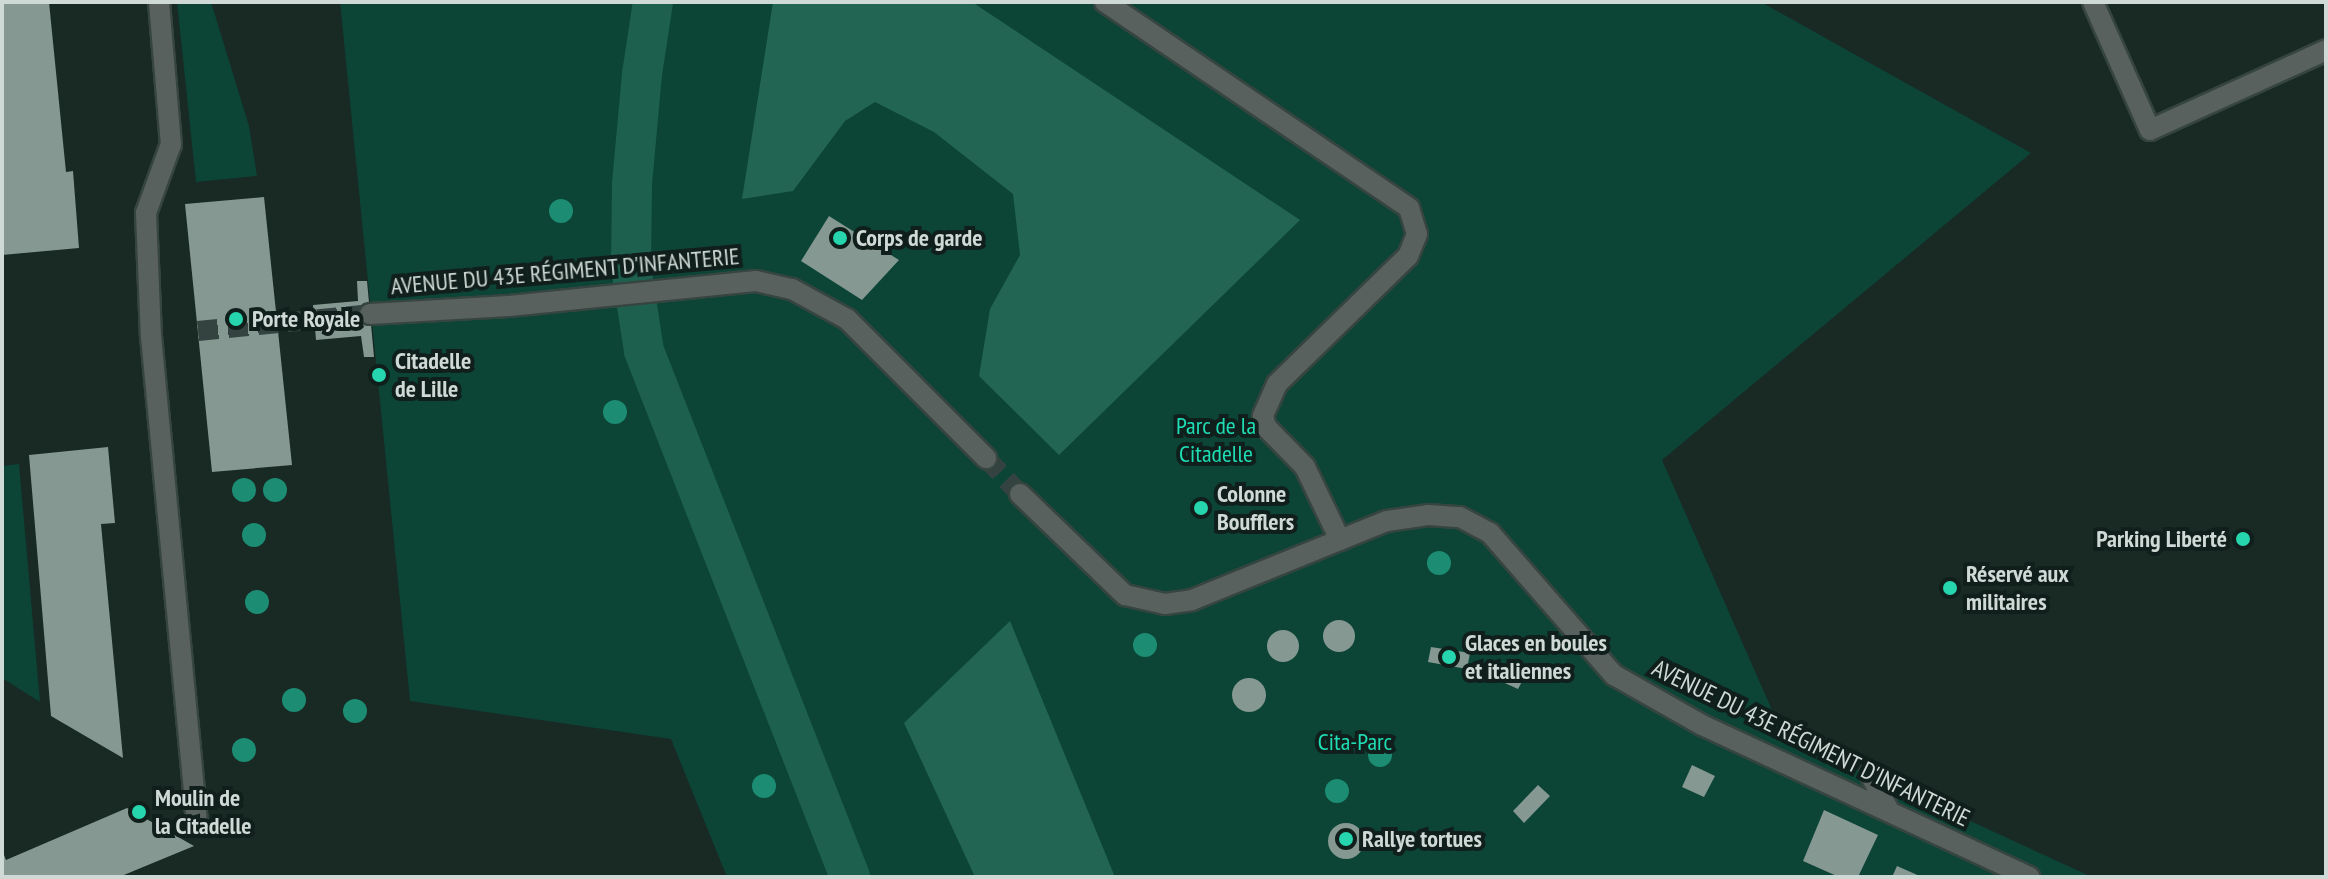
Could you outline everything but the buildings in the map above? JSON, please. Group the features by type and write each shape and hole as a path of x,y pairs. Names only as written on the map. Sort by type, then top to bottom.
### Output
{"street":[{"path":"159,2 171,144 146,213 151,336 197,821"},
{"path":"1105,2 1409,208 1417,234 1408,256 1277,384 1263,416 1266,427 1305,467 1340,540"},
{"path":"2093,2 2150,130 2326,50"},
{"name":"AVENUE DU 43E RÉGIMENT D'INFANTERIE","path":"379,313 509,306 756,281 792,289 847,319 986,458"},
{"name":"AVENUE DU 43E RÉGIMENT D'INFANTERIE","path":"1020,494 1125,595 1165,604 1192,600 1387,521 1428,515 1460,517 1490,533 1614,675 1702,725 2029,877"},
{"path":"1870,774 1889,811"}],"green space":[{"path":"177,2 211,2 249,126 257,176 196,182"},
{"name":"Parc de la Citadelle","path":"340,2 1761,2 2031,153 1662,460 1783,735 2092,877 727,877 671,739 410,701"},
{"path":"773,2 972,2 1300,220 1059,455 979,376 990,309 1020,255 1013,194 934,132 875,102 845,121 793,191 742,199"},
{"path":"19,464 40,702 2,678 2,466"},
{"path":"1010,621 1115,877 975,877 904,723"}],"waterway":[{"path":"653,2 642,74 632,184 631,267 644,351 850,877"}],"tunnel":[{"path":"198,331 370,314"},
{"path":"986,458 1020,494"}],"place":[{"name":"Corps de garde","path":"840,238"},
{"name":"Porte Royale","path":"236,319"},
{"name":"Citadelle de Lille","path":"379,375"},
{"name":"Colonne Boufflers","path":"1201,508"},
{"name":"Parking Liberté","path":"2243,539"},
{"name":"Réservé aux militaires","path":"1950,588"},
{"name":"Glaces en boules et italiennes","path":"1449,657"},
{"name":"Moulin de la Citadelle","path":"139,812"},
{"name":"Rallye tortues","path":"1346,839"}],"park label":[{"name":"Cita-Parc","path":"1355,742"}]}
